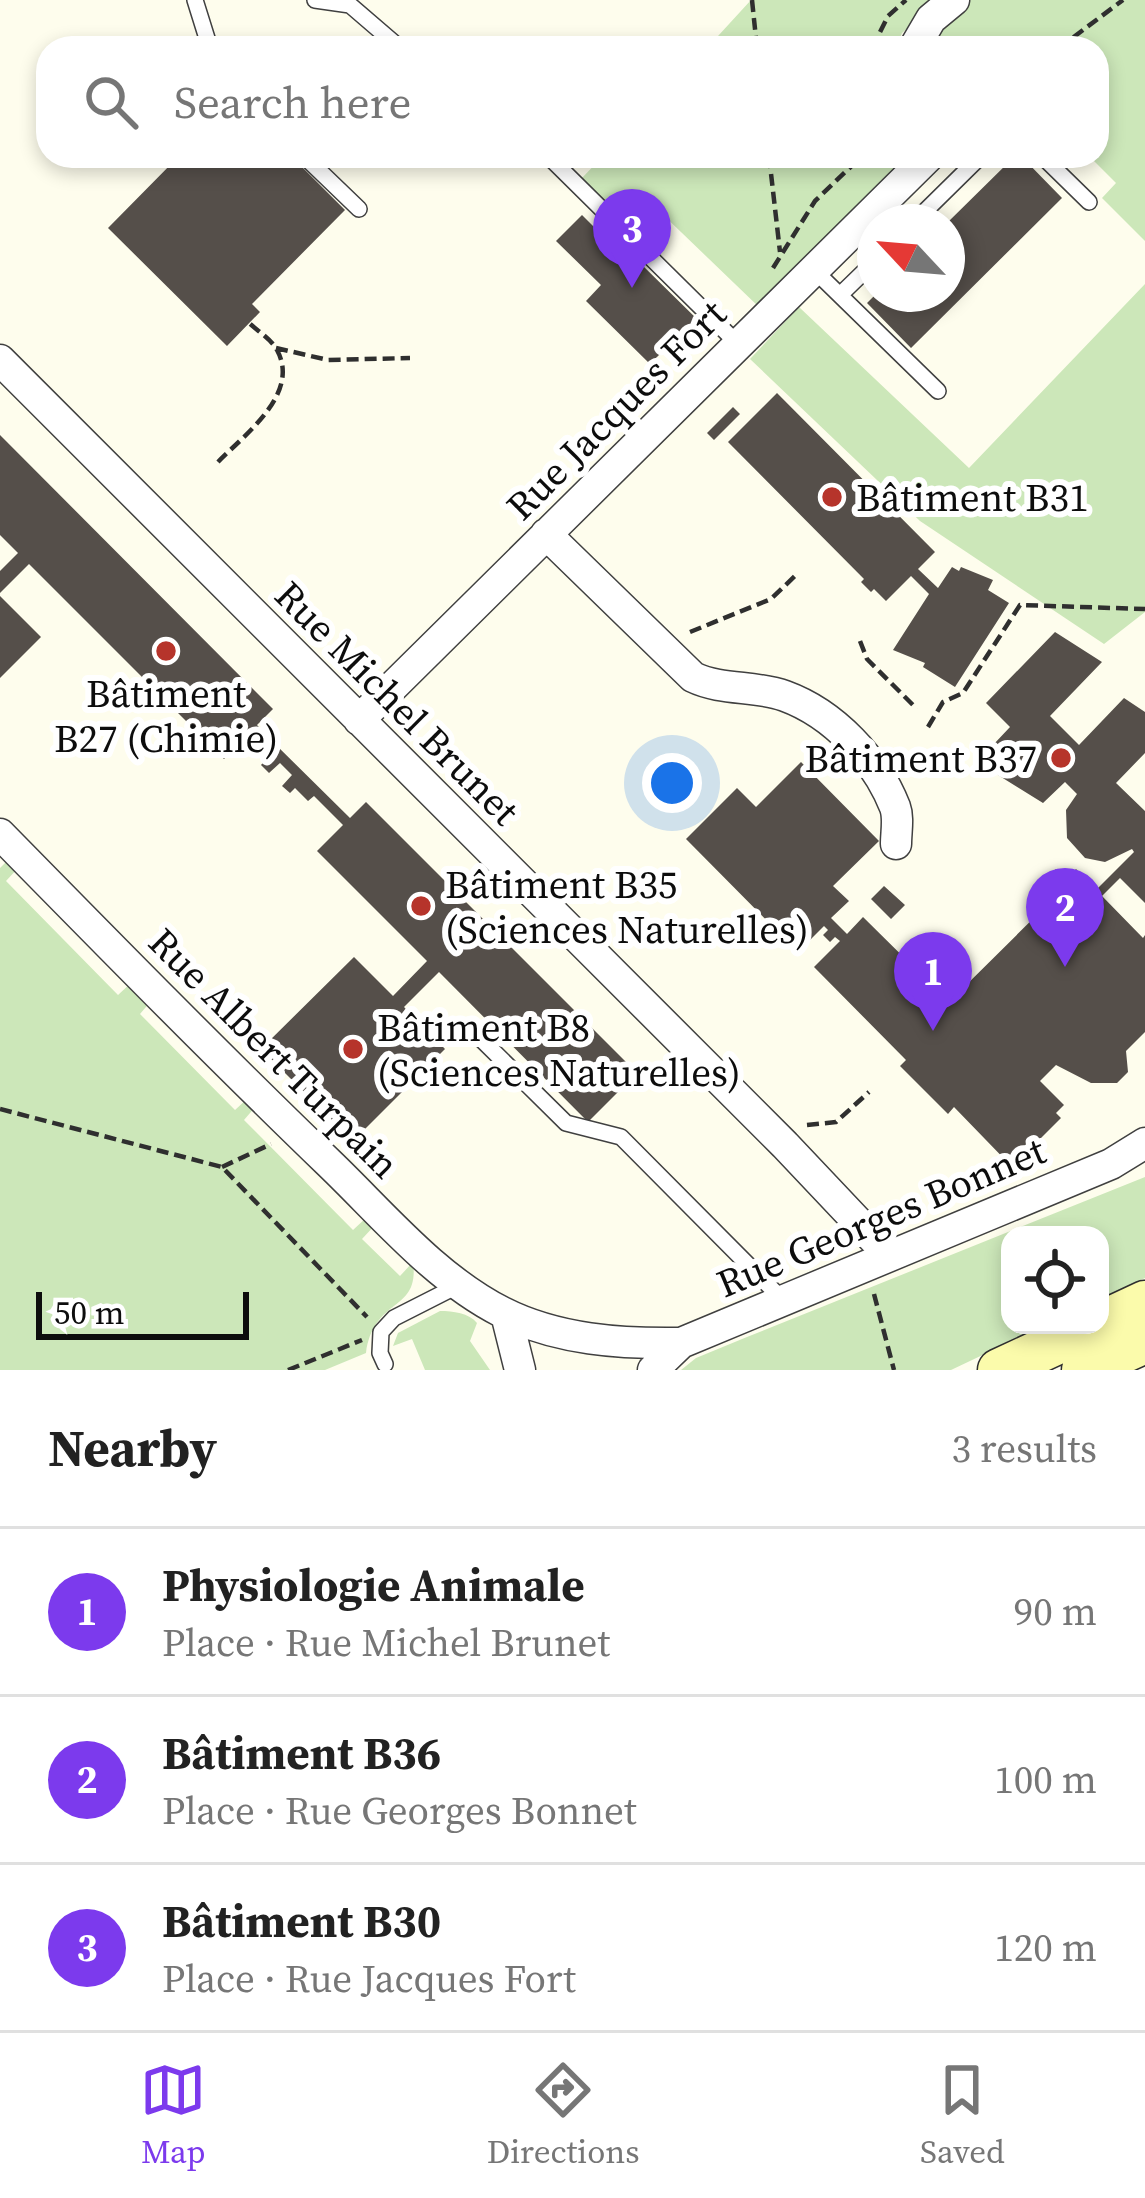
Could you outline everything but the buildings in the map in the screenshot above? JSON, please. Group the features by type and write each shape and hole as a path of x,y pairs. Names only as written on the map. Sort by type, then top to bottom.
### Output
{"main road":[{"path":"1109,1319 1145,1302"},
{"path":"999,1370 1076,1334"},
{"path":"1083,1370 1145,1342"}],"street":[{"path":"921,36 931,19 953,0"},
{"name":"Rue Jacques Fort","path":"358,720 917,168"},
{"name":"Rue Michel Brunet","path":"0,361 785,1145 877,1260"},
{"path":"546,534 693,677 716,686 784,695 852,740 897,811 896,844"},
{"name":"Rue Albert Turpain","path":"0,834 289,1124 459,1285 506,1314 592,1339 681,1343"},
{"name":"Rue Georges Bonnet","path":"652,1370 681,1343 1111,1164 1145,1144"},
{"path":"506,1314 520,1370"}],"lane":[{"path":"195,0 206,36"},
{"path":"315,0 350,5 386,36"},
{"path":"316,168 359,209"},
{"path":"560,168 738,344"},
{"path":"932,204 969,168"},
{"path":"1054,168 1089,202"},
{"path":"814,269 938,391"},
{"path":"840,295 857,278"},
{"path":"482,1040 566,1124 621,1137 782,1299"},
{"path":"385,1364 381,1332 394,1318 459,1285"}],"path":[{"path":"752,0 756,36"},
{"path":"878,36 888,16 906,0"},
{"path":"1074,36 1123,0"},
{"path":"770,168 780,253"},
{"path":"772,269 815,201 849,168"},
{"path":"249,323 276,347 328,360 410,358"},
{"path":"218,462 275,401 282,365 276,347"},
{"path":"676,638 771,599 796,575"},
{"path":"928,727 943,702 963,693 1019,604 1145,609"},
{"path":"860,641 867,658 917,709"},
{"path":"785,1145 808,1124 836,1122 868,1092"},
{"path":"0,1109 222,1167 381,1332 289,1370"},
{"path":"222,1167 269,1145 289,1124"},
{"path":"877,1260 894,1370"}],"green space":[{"path":"751,0 939,0 901,36 718,36"},
{"path":"970,0 1145,0 1145,241 1102,198 1116,183 1101,168 1109,168 1109,36 935,36"},
{"path":"592,168 904,168 867,204 857,204 857,214 761,309 655,207 633,228 581,179"},
{"path":"1145,284 1145,612 1104,644 920,521 750,359 799,307 969,468"},
{"path":"9,859 18,868 6,881 118,995 132,982 151,1001 140,1014 235,1110 248,1098 256,1106 244,1120 353,1230 367,1217 375,1225 362,1239 400,1276 413,1262 410,1290 378,1322 366,1353 325,1370 0,1370 0,868"},
{"path":"1145,1177 1145,1278 1109,1295 1109,1226 1023,1226"},
{"path":"1001,1235 1001,1334 1027,1334 951,1370 681,1370 696,1358"},
{"path":"440,1311 465,1315 477,1323 470,1341 490,1370 425,1370 412,1339 393,1346 398,1333"}],"place":[{"name":"Bâtiment B30","path":"632,288"},
{"name":"Bâtiment B31","path":"832,497"},
{"name":"Bâtiment B27 (Chimie)","path":"166,651"},
{"name":"Bâtiment B37","path":"1061,758"},
{"name":"Bâtiment B35 (Sciences Naturelles)","path":"421,906"},
{"name":"Bâtiment B36","path":"1065,967"},
{"name":"Physiologie Animale","path":"933,1031"},
{"name":"Bâtiment B8 (Sciences Naturelles)","path":"353,1049"}]}
